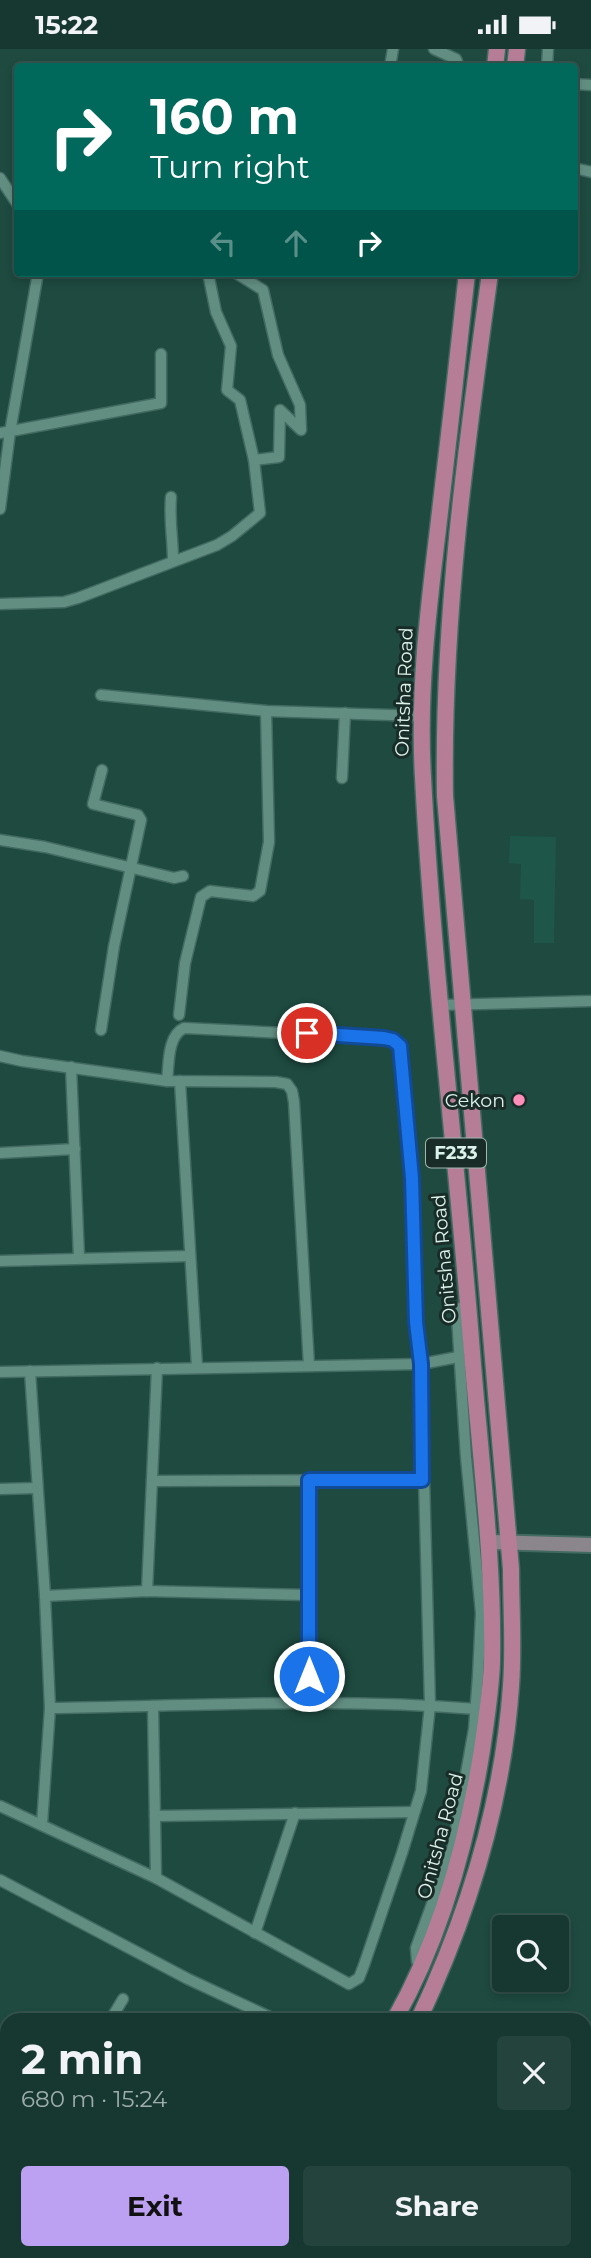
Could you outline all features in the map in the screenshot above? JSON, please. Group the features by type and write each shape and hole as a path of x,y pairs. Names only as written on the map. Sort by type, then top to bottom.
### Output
{"main road":[{"name":"Onitsha Road","path":"398,2013 421,1966 460,1858 474,1796 490,1696 492,1664 489,1542 459,1181 440,1005 422,774 425,649 467,277"},
{"name":"F233","path":"422,2013 439,1978 476,1875 497,1786 513,1662 508,1544 445,796 444,738 447,648 462,496 489,277"},
{"path":"489,1542 591,1545"}],"street":[{"path":"434,49 458,58"},
{"path":"0,178 14,199"},
{"path":"0,509 5,432 37,277"},
{"path":"0,604 64,602 225,542 260,513 254,460 240,400 227,390 231,346 216,312 209,277"},
{"path":"242,277 263,290 278,355 300,405 301,430 280,410 279,457 254,460"},
{"path":"5,432 161,403 161,354"},
{"path":"171,497 169,521 173,561"},
{"path":"101,695 266,711 422,716"},
{"path":"179,1015 185,963 201,897 210,891 253,896 261,891 269,842 266,711"},
{"path":"342,778 345,713"},
{"path":"101,1030 129,868 141,824 138,815 93,804 102,770"},
{"path":"0,840 45,847 174,878 183,876"},
{"path":"440,1005 463,1002 591,1001"},
{"path":"0,1806 156,1878 349,1984 359,1977 364,1965 421,1791 430,1705 421,1364 416,1322 412,1178 400,1046 393,1040 384,1038 184,1028 172,1043 167,1081"},
{"path":"0,1056 167,1081 287,1084 292,1091 294,1102 309,1366"},
{"path":"71,1067 79,1257"},
{"path":"180,1081 197,1367"},
{"path":"0,1153 75,1149"},
{"path":"0,1261 190,1256"},
{"path":"421,1966 417,1961 416,1948 453,1846 476,1709 481,1613 458,1357 458,1311 469,1306"},
{"path":"0,1372 421,1364 458,1357"},
{"path":"147,1591 157,1368"},
{"path":"30,1371 50,1708 42,1824"},
{"path":"309,1480 310,1703"},
{"path":"152,1481 422,1480"},
{"path":"0,1489 37,1488"},
{"path":"45,1596 147,1591 309,1595"},
{"path":"50,1708 310,1703 430,1705 476,1709"},
{"path":"153,1706 156,1878"},
{"path":"155,1817 414,1812"},
{"path":"255,1933 295,1813"},
{"path":"0,1880 188,1979 261,2013"},
{"path":"115,2013 123,1999"}],"shaded area":[{"path":"510,836 556,837 554,943 534,943 534,900 520,899 521,864 509,863"}],"place":[{"name":"Cekon","path":"519,1100"}],"route":[{"path":"307,1033 384,1038 393,1040 400,1046 412,1178 416,1322 421,1364 422,1480 309,1480 309,1676"}]}
